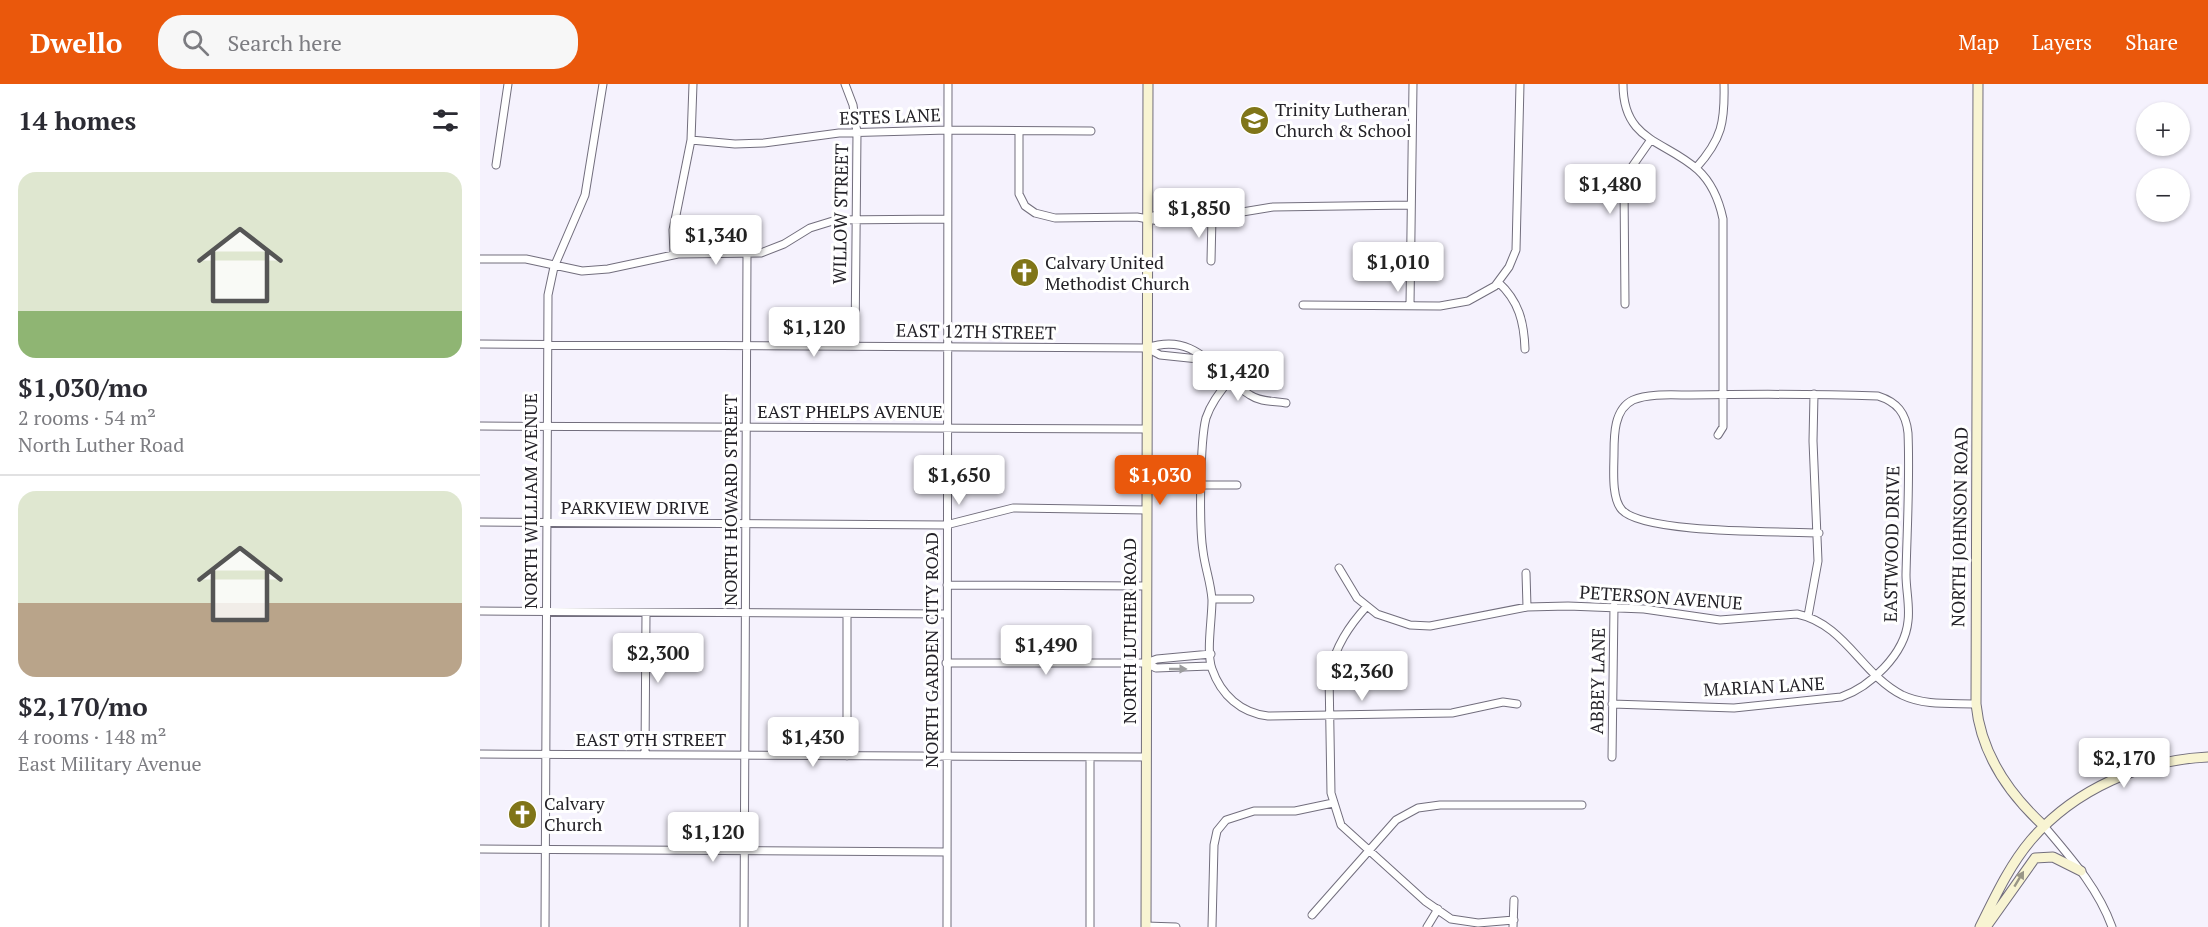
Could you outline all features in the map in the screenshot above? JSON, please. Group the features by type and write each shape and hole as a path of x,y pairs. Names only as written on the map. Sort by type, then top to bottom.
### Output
{"main road":[{"name":"NORTH LUTHER ROAD","path":"1146,927 1148,84"},
{"name":"NORTH JOHNSON ROAD","path":"1978,84 1976,704 1980,733 1989,755 2010,790 2044,826"},
{"path":"1980,927 2009,871 2044,826 2081,798 2125,773 2172,760 2208,757"},
{"path":"1986,927 2035,858 2053,857 2081,871"}],"street":[{"path":"496,165 508,84"},
{"name":"NORTH WILLIAM AVENUE","path":"544,927 548,296 554,267 585,195 603,84"},
{"path":"674,254 673,231 691,140 693,84"},
{"name":"WILLOW STREET","path":"845,84 854,105 857,133 855,346"},
{"name":"NORTH GARDEN CITY ROAD","path":"947,927 948,84"},
{"path":"1410,305 1413,84"},
{"path":"1303,305 1440,306 1468,301 1498,282 1509,267 1516,250 1520,84"},
{"path":"1623,84 1628,111 1634,124 1650,141 1696,168 1714,190 1723,219 1723,428 1718,435"},
{"path":"1696,168 1709,154 1723,127 1725,84"},
{"name":"ESTES LANE","path":"691,140 754,144 815,135 857,133 948,130 1091,131"},
{"path":"1018,131 1019,194 1025,206 1035,213 1055,218 1148,218 1158,213 1203,214 1212,217 1273,207 1411,205"},
{"path":"1625,304 1624,186 1629,171 1650,141"},
{"path":"1211,261 1212,217"},
{"path":"480,259 526,259 554,267 582,271 608,269 674,254 747,254 775,248 822,223 855,220 947,219"},
{"name":"NORTH HOWARD STREET","path":"744,927 747,254"},
{"path":"1498,282 1510,295 1522,316 1526,349"},
{"name":"EAST 12TH STREET","path":"480,344 1147,348 1158,345 1188,347 1208,360 1250,396 1286,403"},
{"name":"EAST 12TH STREET","path":"1147,348 1160,355 1208,360"},
{"path":"1230,379 1211,405 1207,417 1204,429 1203,485 1203,551 1212,599 1210,666 1226,696 1248,712 1268,716 1452,713 1503,702 1517,704"},
{"path":"1808,616 1818,561 1819,532 1813,441 1814,394 1723,394 1642,398 1624,407 1616,424 1614,453 1617,501 1621,509 1638,519 1701,529 1819,532"},
{"name":"EASTWOOD DRIVE","path":"1814,394 1878,396 1898,406 1904,414 1908,433 1906,588 1908,622 1896,652 1876,676"},
{"name":"EAST PHELPS AVENUE","path":"480,426 1147,429"},
{"path":"1203,485 1237,485"},
{"name":"PARKVIEW DRIVE","path":"480,522 946,525 1013,508 1147,510"},
{"name":"PETERSON AVENUE","path":"1339,568 1352,592 1367,606 1392,620 1430,626 1527,607 1614,606 1720,621 1797,614 1808,616 1834,631 1876,676 1903,695 1918,701 1976,704"},
{"path":"1526,573 1527,607"},
{"path":"947,585 1147,586"},
{"path":"1212,599 1250,599"},
{"path":"1367,606 1346,631 1333,657 1329,674 1333,803 1341,825 1451,919 1464,923 1513,923 1514,900"},
{"name":"ABBEY LANE","path":"1612,757 1614,606"},
{"path":"480,611 946,614"},
{"path":"645,755 646,613"},
{"path":"847,614 847,756"},
{"path":"946,663 1146,663 1157,659 1210,654"},
{"path":"1146,663 1156,668 1210,666"},
{"name":"MARIAN LANE","path":"1612,704 1734,708 1791,704 1854,693 1876,676"},
{"name":"EAST 9TH STREET","path":"480,754 1146,757"},
{"path":"1090,757 1090,927"},
{"path":"1212,927 1214,845 1217,831 1226,820 1254,811 1295,811 1333,803"},
{"path":"1312,915 1396,820 1419,808 1440,805 1582,805"},
{"name":"NORTH JOHNSON ROAD","path":"2044,826 2081,871 2102,903 2112,927"},
{"path":"480,849 946,852"},
{"path":"1427,927 1438,909"},
{"path":"1146,927 1176,927"}],"place":[{"name":"Trinity Lutheran Church & School","path":"1254,120"},
{"name":"Calvary United Methodist Church","path":"1024,273"},
{"name":"Calvary Church","path":"523,814"}]}
